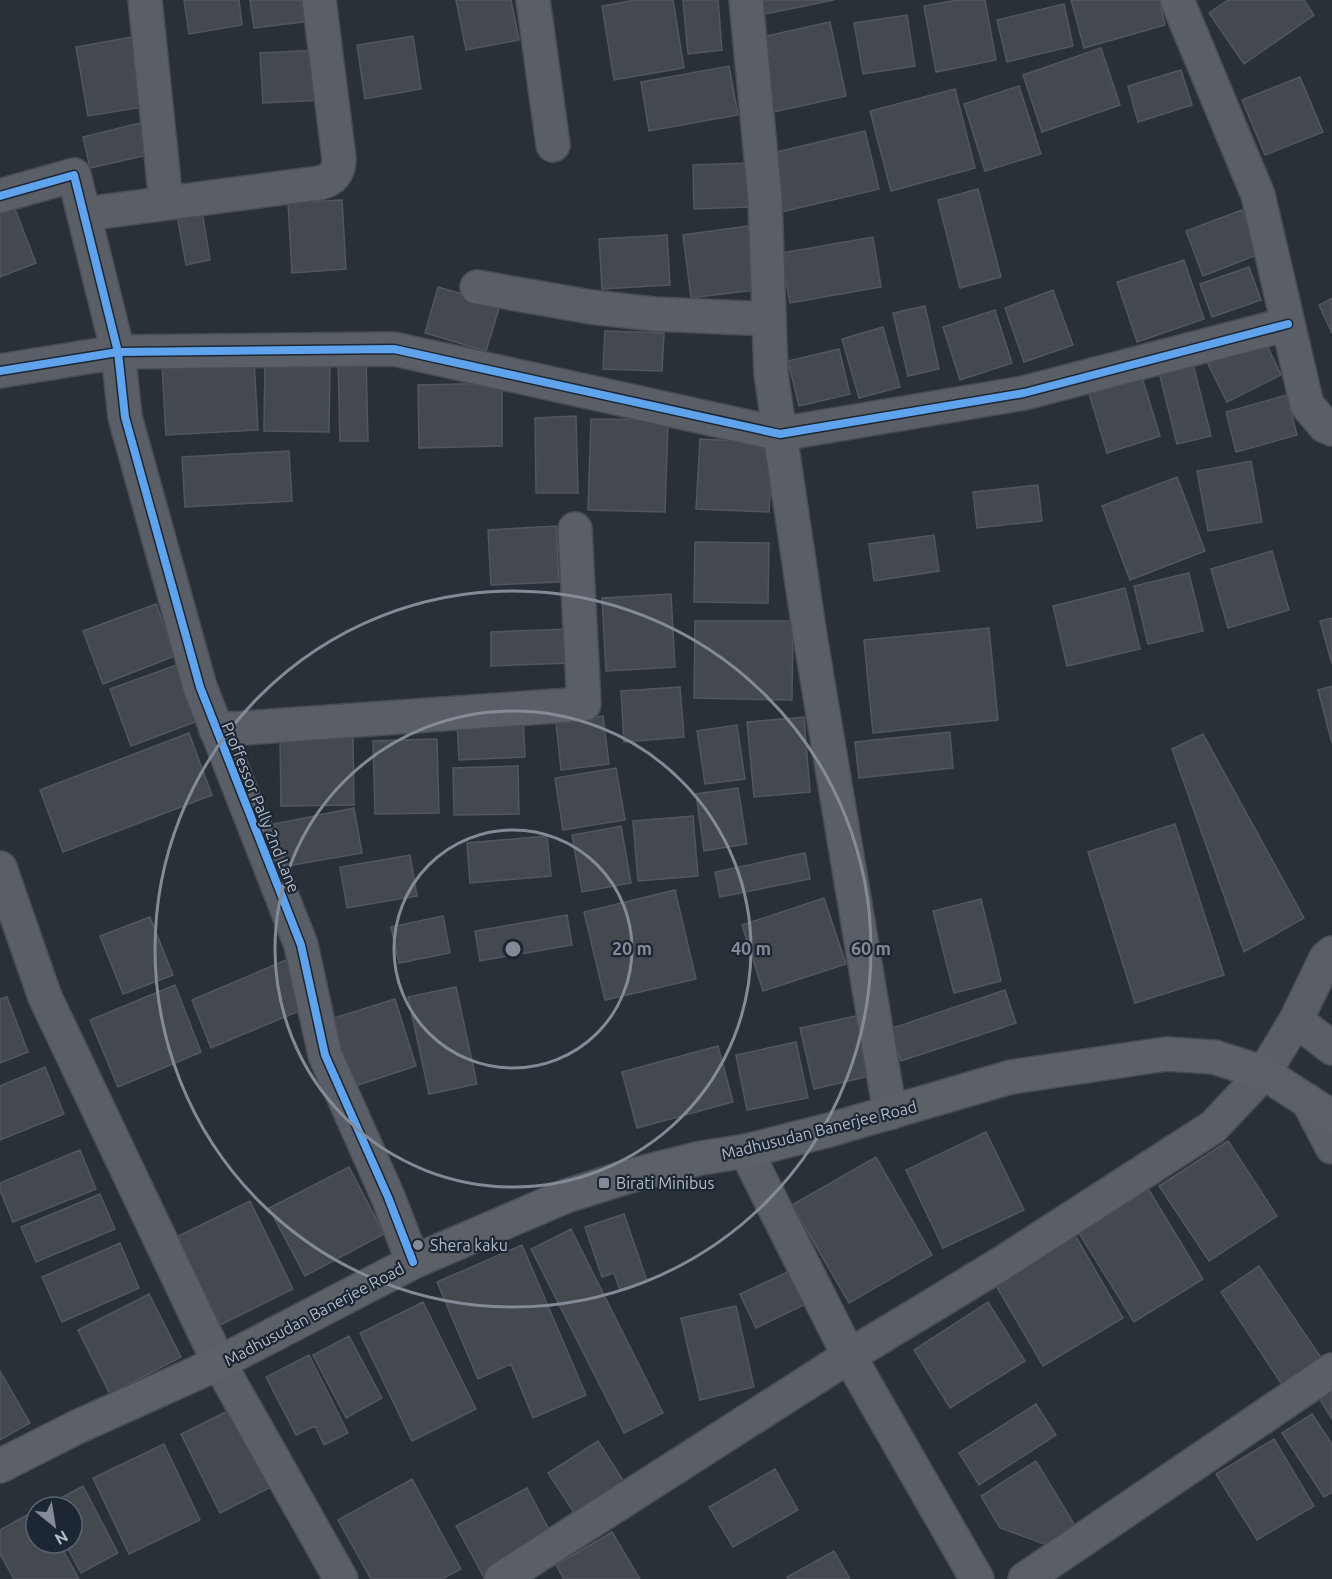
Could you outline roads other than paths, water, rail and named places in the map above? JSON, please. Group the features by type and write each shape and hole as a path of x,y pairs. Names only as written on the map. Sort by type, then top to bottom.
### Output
{"main road":[{"name":"Madhusudan Banerjee Road","path":"0,1466 77,1427 219,1364 413,1262 566,1196 633,1175 701,1158 746,1151 890,1113 1011,1077 1166,1054 1214,1057 1264,1072 1320,1109"}],"street":[{"path":"145,0 166,202"},
{"path":"85,214 319,183 333,177 337,171 339,158 319,0"},
{"path":"533,0 553,145"},
{"path":"746,0 765,199 771,374 810,636 890,1113"},
{"path":"1177,0 1258,195 1307,405 1325,426 1332,429"},
{"name":"Proffessor Pally 2nd Lane","path":"0,196 74,175 118,352 125,417 200,687 301,945 325,1055 388,1197 413,1262"},
{"path":"477,287 591,307 654,314 770,320"},
{"path":"0,371 118,352 394,348 780,434 1024,393 1288,324"},
{"path":"216,730 584,704 575,529"},
{"path":"0,868 45,997 219,1364 341,1579"},
{"path":"501,1579 849,1356 999,1265 1213,1127 1264,1072 1296,1020 1326,958 1332,953"},
{"path":"1296,1020 1332,1048"},
{"path":"1320,1109 1332,1147"},
{"path":"746,1151 849,1356 977,1579"},
{"path":"1025,1579 1332,1370"}],"place":[{"name":"Birati Minibus","path":"604,1183"},
{"name":"Shera kaku","path":"418,1245"}]}
